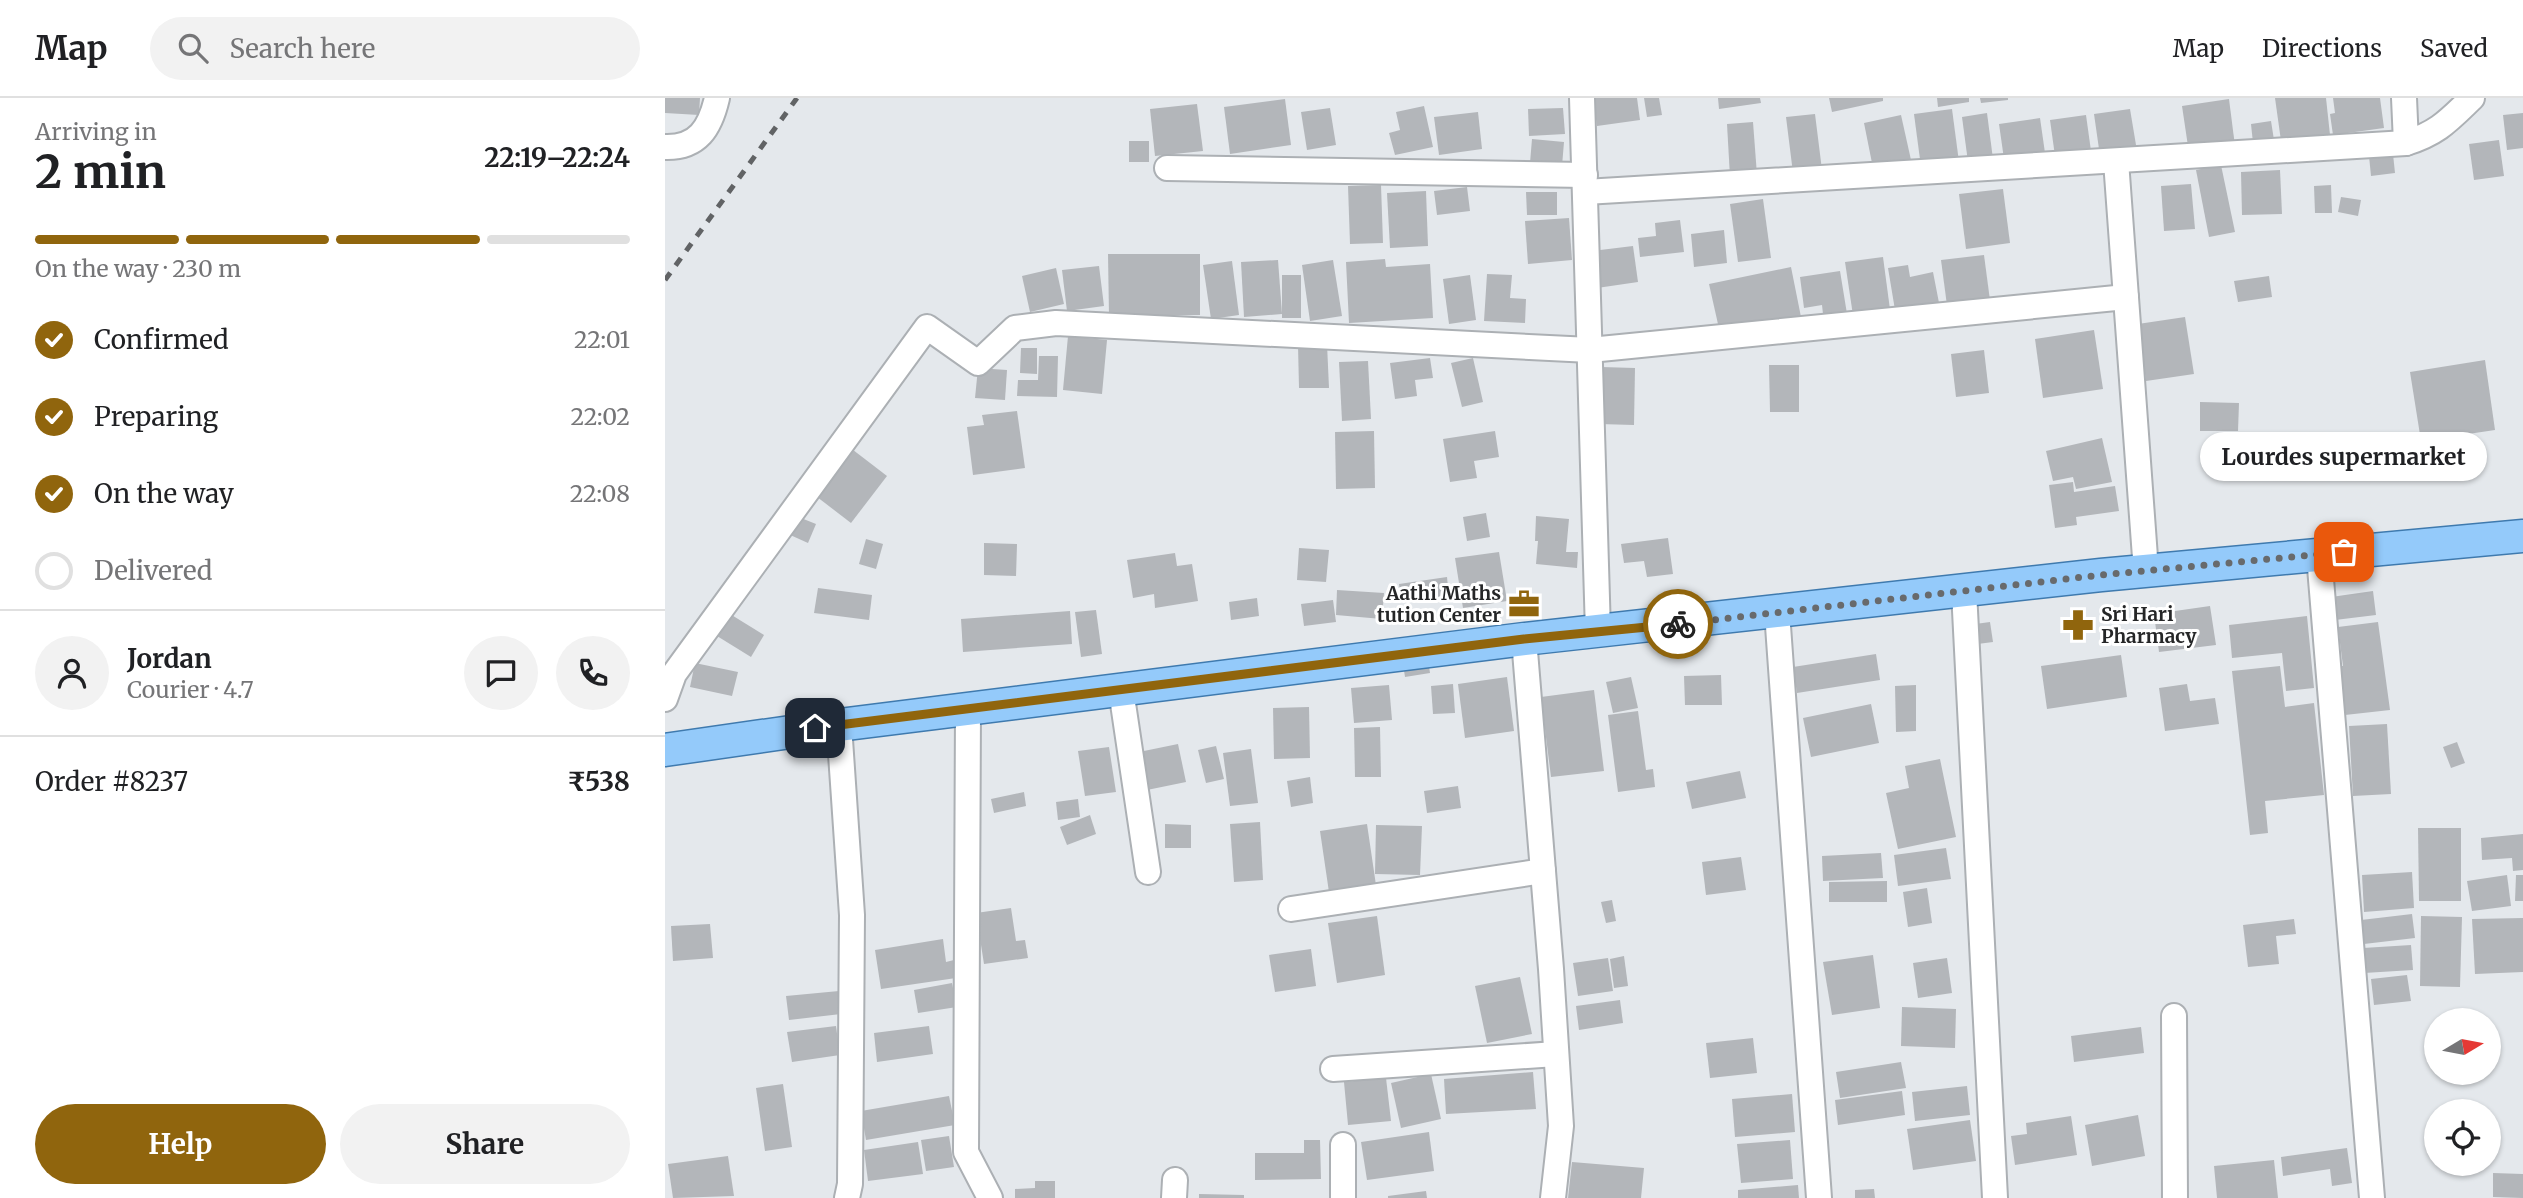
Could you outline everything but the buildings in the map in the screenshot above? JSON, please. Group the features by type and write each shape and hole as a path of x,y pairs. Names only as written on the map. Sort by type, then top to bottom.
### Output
{"main road":[{"path":"665,750 839,725 1524,639 2146,571 2523,536"}],"street":[{"path":"665,147 694,142 705,130 717,98"},
{"path":"1582,98 1598,632"},
{"path":"2404,98 2406,143"},
{"path":"1167,168 1585,184 2116,161 2406,143 2443,127 2472,98"},
{"path":"2116,161 2146,571"},
{"path":"665,699 674,674 927,327 978,363 1015,328 1056,323 1590,350 2126,297"},
{"path":"2319,555 2372,1198"},
{"path":"1964,591 1995,1198"},
{"path":"1777,612 1819,1198"},
{"path":"1524,639 1561,1126 1553,1198"},
{"path":"1121,690 1148,873"},
{"path":"968,709 966,1152 990,1198"},
{"path":"839,725 852,915 850,1184 847,1198"},
{"path":"1291,909 1543,871"},
{"path":"2174,1016 2175,1198"},
{"path":"1333,1069 1556,1054"},
{"path":"1343,1145 1343,1198"}],"railway":[{"path":"665,280 797,98"}],"way so far":[{"path":"1678,624 2101,575 2344,552"}],"place":[{"name":"Lourdes supermarket","path":"2344,552"},
{"name":"Aathi Maths tution Center","path":"1524,604"},
{"name":"Sri Hari Pharmacy","path":"2078,625"}],"route":[{"path":"815,728 1524,639 1678,624"}]}
